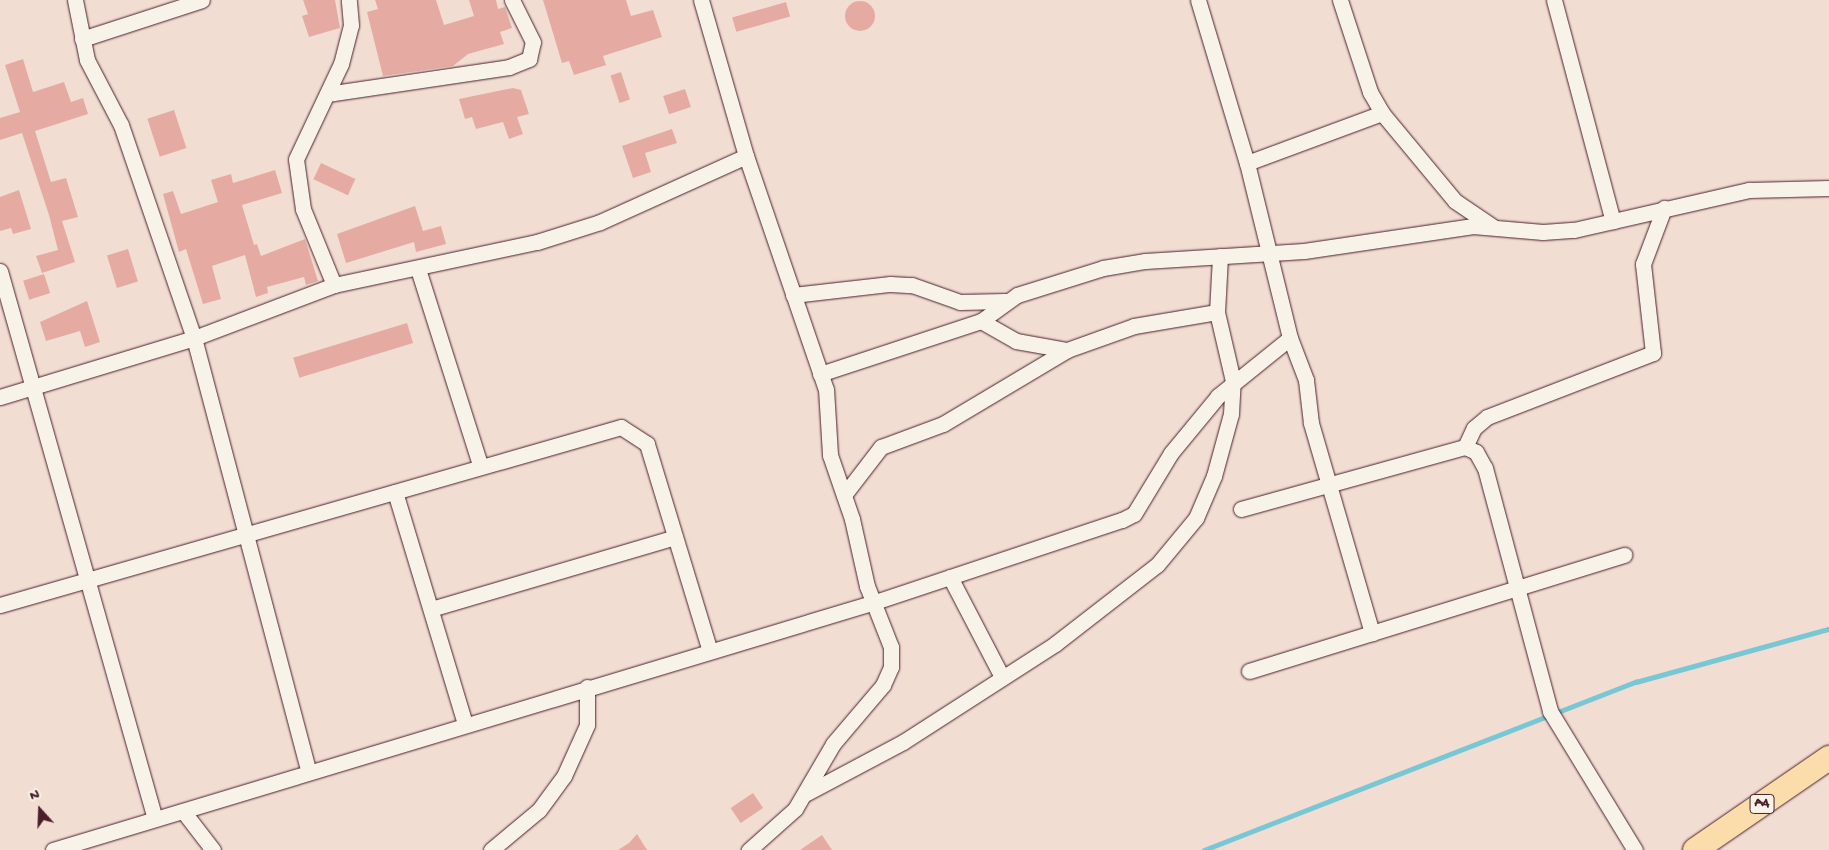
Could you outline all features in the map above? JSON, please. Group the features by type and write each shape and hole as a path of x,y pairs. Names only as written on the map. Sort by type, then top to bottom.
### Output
{"main road":[{"name":"A4","path":"1695,850 1829,758"}],"street":[{"path":"75,0 82,39 97,84 128,144 194,338 244,534 308,770"},
{"path":"82,39 202,0"},
{"path":"334,285 303,209 296,158 327,94 351,25 348,0"},
{"path":"327,94 509,67 529,60 533,42 512,0"},
{"path":"701,0 746,156 826,389 826,439 875,602 891,647 891,667 883,685 833,744 807,793 779,828 749,850"},
{"path":"1198,0 1247,163 1290,338 1304,373 1328,482 1372,633"},
{"path":"1340,0 1370,92 1382,113 1455,200 1492,226"},
{"path":"1554,0 1614,221"},
{"path":"1247,163 1382,113"},
{"path":"0,397 194,338 334,285 537,242 600,222 746,156"},
{"path":"793,295 890,284 912,285 960,302 1005,301 1104,268 1270,252 1492,226 1543,232 1614,221 1749,190 1829,188"},
{"path":"1465,447 1474,428 1487,417 1653,354 1642,264 1664,208"},
{"path":"807,793 903,742 1055,644 1157,565 1196,518 1224,440 1233,381 1217,312 1220,256"},
{"path":"418,268 480,465"},
{"path":"0,271 84,581 155,819"},
{"path":"820,374 981,321 1005,301"},
{"path":"844,494 881,447 943,424 1066,350 1134,326 1217,312"},
{"path":"981,321 1016,341 1066,350"},
{"path":"54,850 183,811 308,770 875,602 1134,514 1171,453 1233,381 1290,338"},
{"path":"0,605 395,492 480,465 628,428 647,444 710,651"},
{"path":"1241,510 1328,482 1465,447 1476,452 1485,468 1550,711 1635,850"},
{"path":"395,492 465,724"},
{"path":"431,609 675,537"},
{"path":"1249,671 1624,555"},
{"path":"950,577 1002,677"},
{"path":"491,850 539,810 564,776 587,725 587,687"},
{"path":"183,811 213,850"}],"building":[{"path":"303,0 335,0 340,28 309,37 302,16 308,14"},
{"path":"375,0 436,0 444,25 474,16 469,0 496,0 498,9 505,7 512,28 500,32 504,44 468,54 453,66 383,76 367,12 378,9"},
{"path":"543,0 626,0 631,16 653,10 662,37 603,56 606,65 574,75 569,61 562,63"},
{"path":"860,1 866,2 874,10 874,22 866,30 860,31 854,30 846,22 845,16 846,10 854,2"},
{"path":"786,2 790,16 736,32 732,17"},
{"path":"23,59 33,92 64,82 71,102 83,98 88,114 35,131 51,182 66,178 78,217 62,221 75,262 42,273 36,256 58,250 49,215 22,133 0,140 0,118 20,112 5,65"},
{"path":"621,72 630,100 619,103 611,75"},
{"path":"513,88 521,90 529,114 517,117 523,134 509,139 503,122 476,129 472,117 465,119 459,99"},
{"path":"685,89 691,107 669,114 663,96"},
{"path":"174,110 186,148 160,157 147,119"},
{"path":"672,129 677,143 645,153 651,172 633,178 622,146"},
{"path":"321,163 355,179 348,195 313,179"},
{"path":"275,170 282,193 242,205 254,245 257,244 261,256 305,239 318,281 306,285 304,277 267,287 268,293 256,297 245,255 212,266 221,299 203,304 186,249 179,252 163,194 173,191 181,214 218,202 211,180 231,174 233,183"},
{"path":"19,190 31,229 13,234 11,228 0,231 0,197"},
{"path":"415,206 423,231 441,226 446,244 416,252 414,242 346,263 337,234"},
{"path":"128,249 138,282 117,288 107,255"},
{"path":"44,274 50,293 29,300 23,281"},
{"path":"87,301 100,342 85,347 80,331 46,341 40,322"},
{"path":"407,323 413,343 299,378 293,358"},
{"path":"753,793 763,808 741,823 731,808"},
{"path":"637,834 647,850 618,850 629,843"},
{"path":"822,835 832,850 800,850"}],"waterway":[{"path":"1204,850 1636,682 1829,629"}]}
